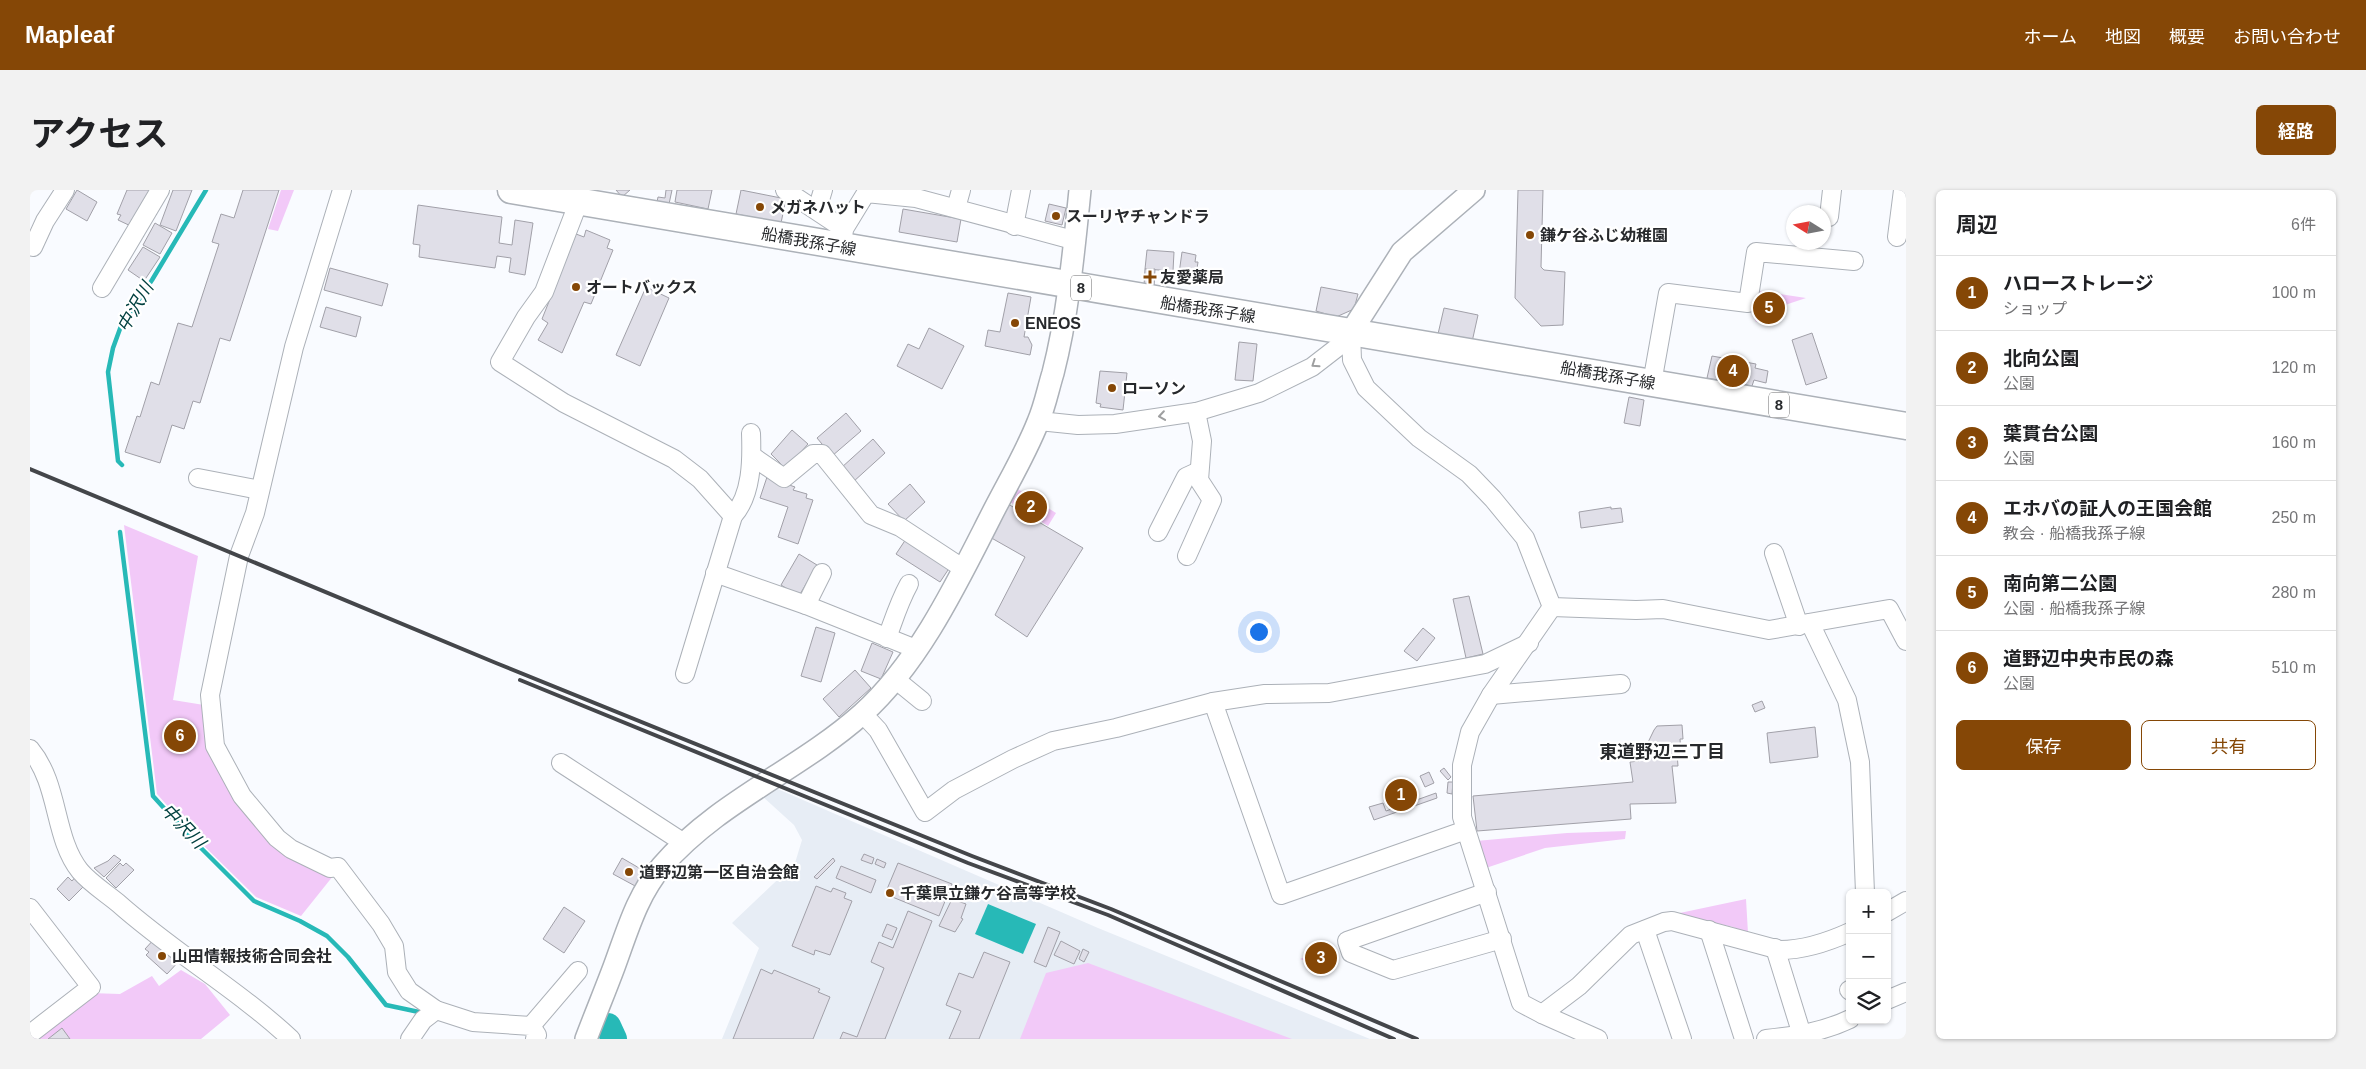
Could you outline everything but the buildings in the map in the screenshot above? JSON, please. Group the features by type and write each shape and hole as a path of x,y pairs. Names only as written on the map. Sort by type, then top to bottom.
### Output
{"main road":[{"name":"船橋我孫子線","path":"511,190 841,238 1068,286 1906,426"}],"street":[{"path":"30,246 33,247 45,221 65,190"},
{"path":"102,288 160,190"},
{"path":"342,190 294,347 260,490 239,556 210,695 215,746 242,796 278,838 291,849 311,860 330,868 338,867 382,924 394,946 397,972 409,991 436,1010 473,1022 533,1032 578,971"},
{"path":"785,190 817,210 841,238 866,193 916,198 1014,226 1073,240"},
{"path":"817,210 823,190"},
{"path":"956,208 961,190"},
{"path":"1014,226 1021,190"},
{"path":"586,1039 631,919 644,892 662,867 684,843 746,795 811,754 863,714 895,679 916,649 964,569 1039,421 1054,370 1068,286 1080,190"},
{"path":"1039,421 1078,425 1115,424 1196,412 1259,393 1312,367 1336,349 1351,332 1402,252 1474,190"},
{"path":"1830,205 1832,190"},
{"path":"1897,237 1903,190"},
{"path":"579,201 544,292 526,317 500,362 564,403 674,459 700,479 733,516"},
{"path":"1652,383 1668,293 1748,303 1756,252 1854,261"},
{"path":"1351,332 1352,360 1366,388 1419,438 1469,474 1498,506 1525,538 1552,607"},
{"path":"1187,556 1212,500 1199,480 1202,441 1196,412"},
{"path":"685,674 733,516 748,485 752,456 751,433"},
{"path":"752,456 784,478 813,454 822,454 871,515 900,527 964,569"},
{"path":"1158,532 1186,477 1199,471"},
{"path":"198,478 260,490"},
{"path":"1774,553 1804,625 1848,700 1860,762 1865,889"},
{"path":"715,573 806,604 916,649"},
{"path":"806,604 822,573"},
{"path":"887,638 898,611 897,605 908,584"},
{"path":"1552,607 1663,609 1769,630 1898,607 1906,642"},
{"path":"1552,607 1529,643 1491,695 1470,732 1462,765 1462,817 1521,1003 1598,1039"},
{"path":"863,714 878,730 925,812 963,786 1013,759 1054,741 1116,728 1213,702 1265,694 1329,693 1452,671 1485,664 1529,643"},
{"path":"895,679 922,701"},
{"path":"1491,695 1621,684"},
{"path":"1213,702 1281,895 1466,830"},
{"path":"30,749 46,771 66,843 80,870 148,930 232,989 291,1039"},
{"path":"561,763 684,843"},
{"path":"1486,892 1347,940 1351,952 1393,970 1502,939"},
{"path":"1891,910 1906,901"},
{"path":"30,908 91,987 30,1034"},
{"path":"1542,1014 1579,986 1631,936 1672,921 1775,948 1796,950 1846,934"},
{"path":"1645,930 1682,1039"},
{"path":"1709,930 1744,1039"},
{"path":"1775,948 1802,1035"},
{"path":"1891,998 1906,992"},
{"path":"410,1039 423,1020 436,1010"},
{"path":"1766,1039 1802,1035 1846,1021"}],"shaded area":[{"path":"281,190 294,190 278,231 268,229"},
{"path":"1759,291 1806,298 1788,304 1756,322 1752,312 1757,313"},
{"path":"1013,486 1056,513 1048,526 1007,500"},
{"path":"124,525 198,556 173,700 204,705 238,799 333,876 301,916 256,897 195,837 157,794"},
{"name":"千葉県立鎌ケ谷高等学校","path":"773,787 1098,928 1370,1039 722,1039 759,948 732,923 795,863 802,840 794,825 761,795"},
{"path":"1626,831 1625,839 1545,848 1486,868 1476,841 1567,833"},
{"path":"1746,899 1748,933 1733,927 1675,914"},
{"path":"1331,946 1334,955 1338,956 1332,971 1300,959"},
{"path":"1088,963 1292,1039 1020,1039 1046,973"},
{"path":"181,970 205,984 230,1015 201,1039 30,1039 90,993 120,994 152,976 159,986"}],"water":[{"path":"988,904 1036,924 1023,954 975,934"}],"waterway":[{"name":"中沢川","path":"122,465 118,461 108,372 113,348 121,326 152,280 206,190"},
{"name":"中沢川","path":"120,532 153,796 192,839 254,901 300,921 327,936 348,957 386,1005 419,1012"},
{"name":"中沢川","path":"608,1026 614,1039"}],"railway":[{"path":"30,469 496,663 972,856 1111,909 1417,1039"},
{"path":"520,680 968,863 1108,915 1394,1039"}],"place":[{"name":"メガネハット","path":"760,207"},
{"name":"スーリヤチャンドラ","path":"1056,216"},
{"name":"鎌ケ谷ふじ幼稚園","path":"1530,235"},
{"name":"友愛薬局","path":"1150,277"},
{"name":"オートバックス","path":"576,287"},
{"name":"南向第二公園","path":"1769,308"},
{"name":"ENEOS","path":"1015,323"},
{"name":"エホバの証人の王国会館","path":"1733,371"},
{"name":"ローソン","path":"1112,388"},
{"name":"北向公園","path":"1031,507"},
{"name":"道野辺中央市民の森","path":"180,736"},
{"name":"ハローストレージ","path":"1401,795"},
{"name":"道野辺第一区自治会館","path":"629,872"},
{"name":"千葉県立鎌ケ谷高等学校","path":"890,893"},
{"name":"山田情報技術合同会社","path":"162,956"},
{"name":"葉貫台公園","path":"1321,958"}],"district":[{"name":"東道野辺三丁目","path":"1662,752"}]}
